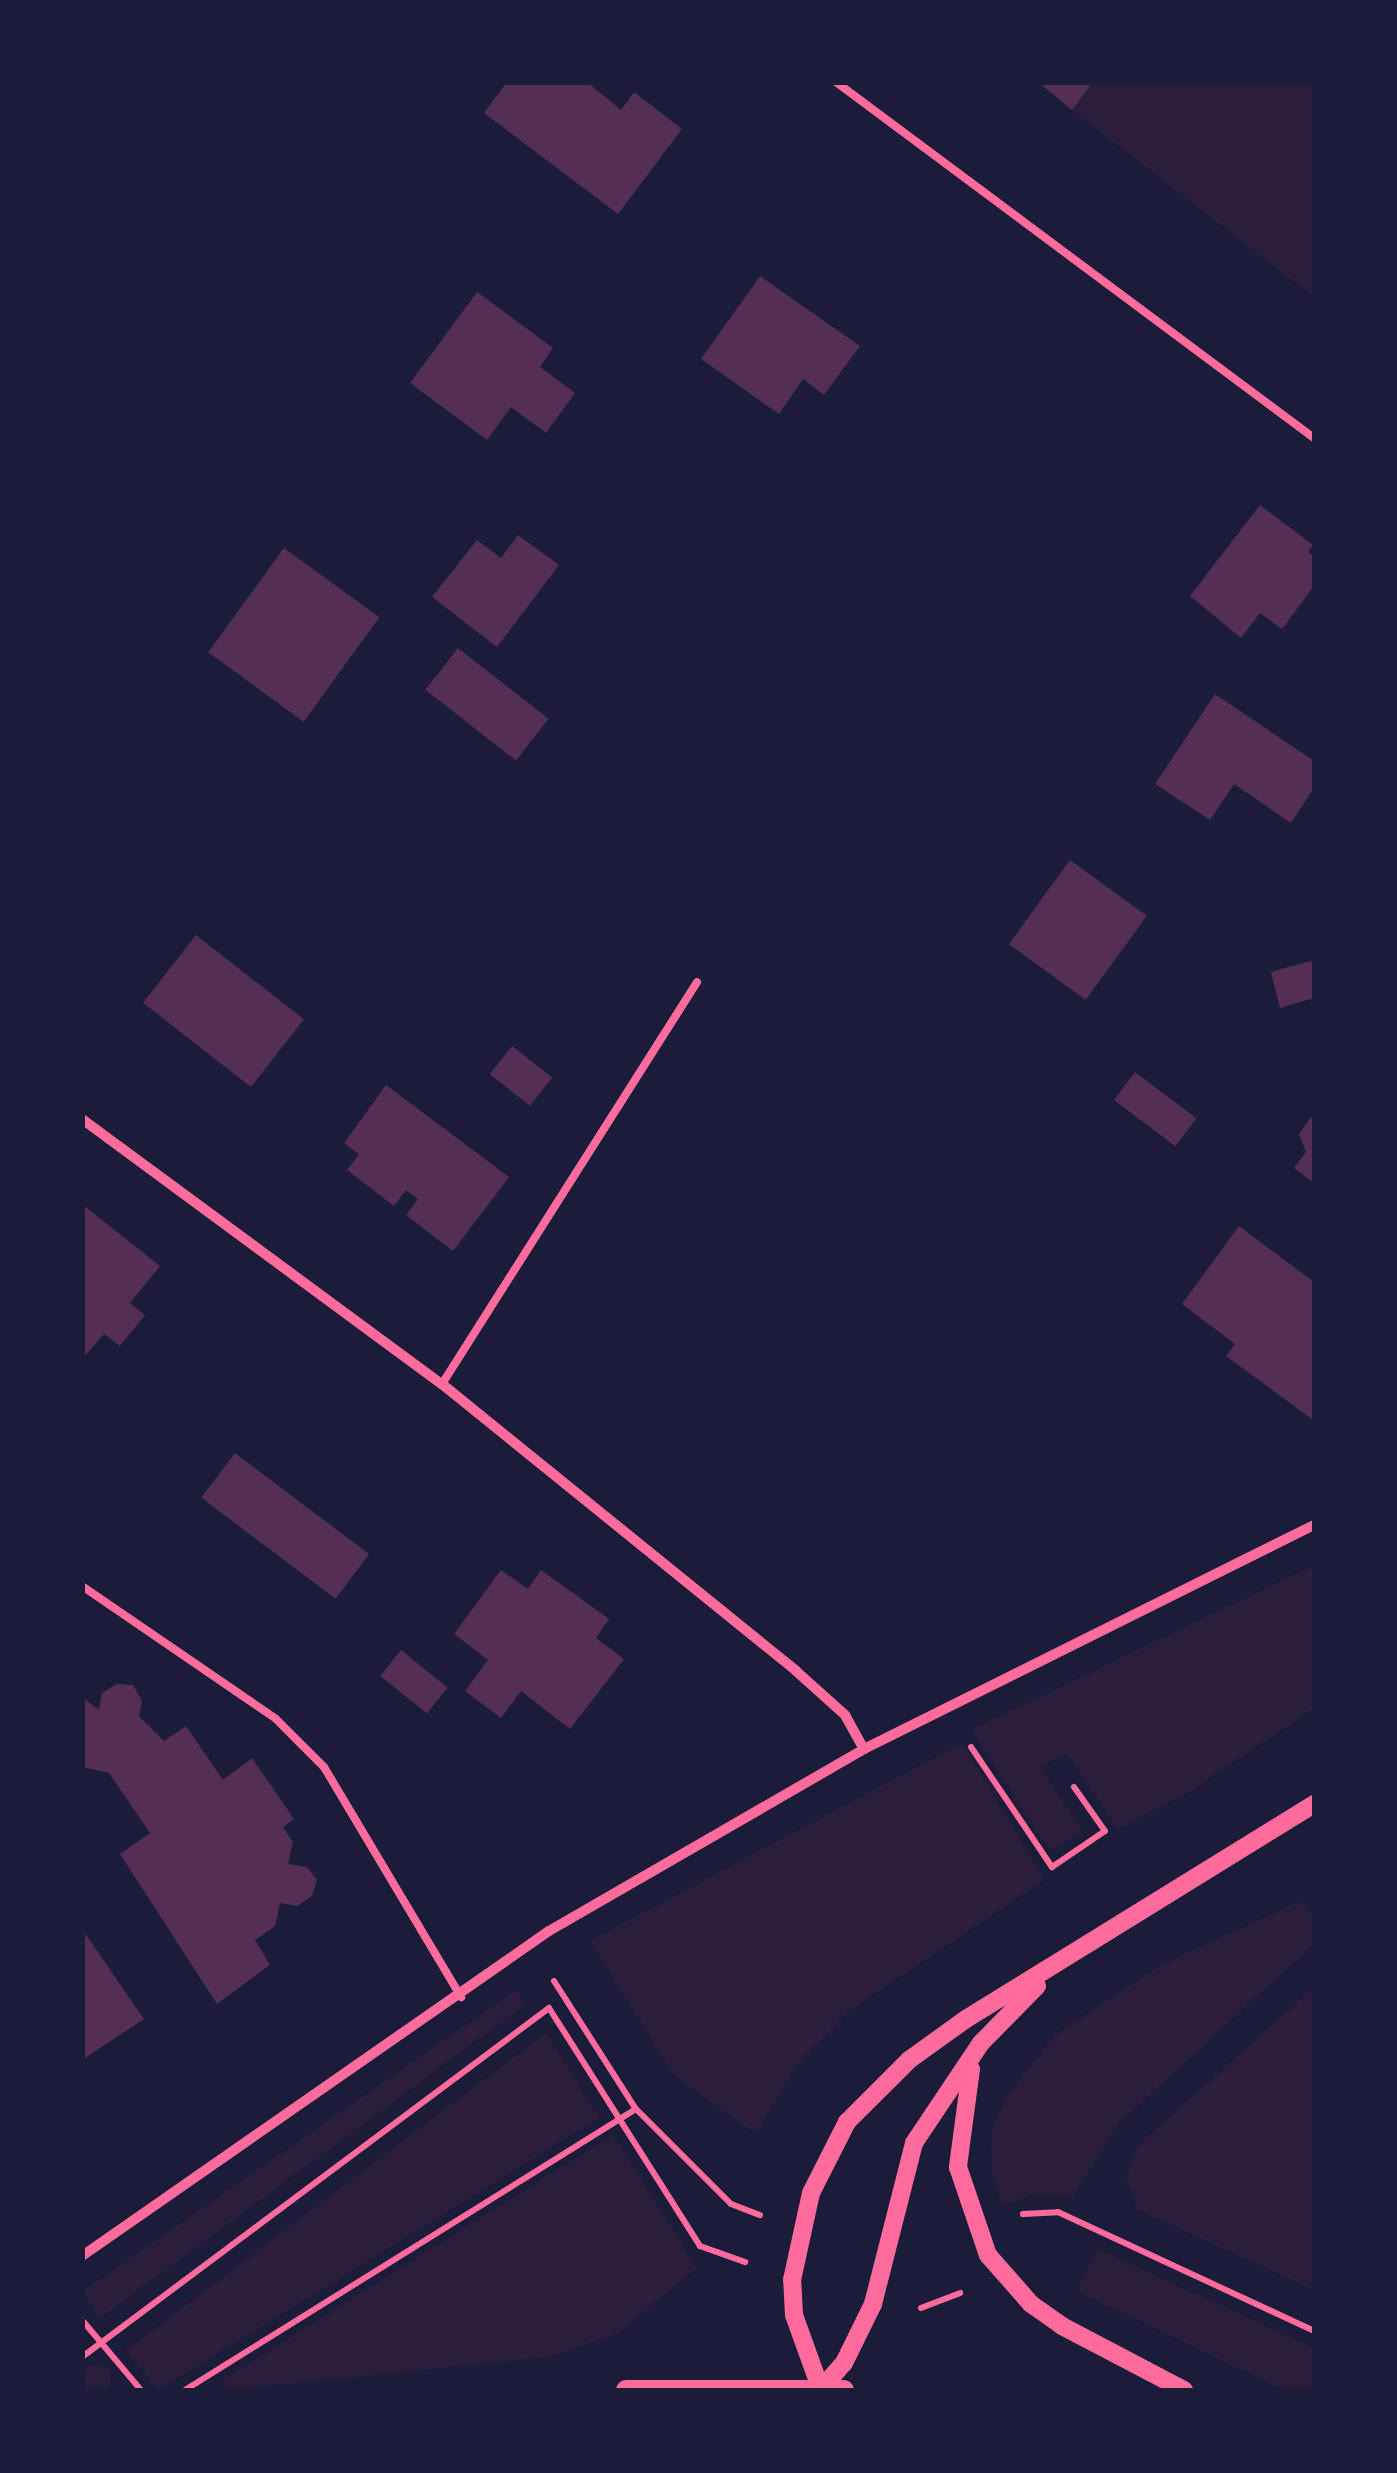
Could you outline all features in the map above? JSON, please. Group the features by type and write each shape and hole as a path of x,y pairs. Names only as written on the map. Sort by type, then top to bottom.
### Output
{"main road":[{"path":"626,2390 844,2390"}],"street":[{"path":"82,1119 442,1384 796,1671 845,1714 864,1749"},
{"path":"82,2256 462,1998 549,1931 864,1749 1314,1525"},
{"path":"821,2389 794,2315 800,2230 826,2156 874,2093 966,2020 1314,1804"},
{"path":"821,2389 861,2334 914,2143 981,2043 1055,1968"},
{"path":"981,2043 964,2086 958,2167 988,2255 1031,2304 1062,2326 1184,2390"}],"lane":[{"path":"836,82 1314,438"},
{"path":"442,1384 697,982"},
{"path":"82,1586 276,1719 324,1766 462,1998"}],"path":[{"path":"945,1709 1052,1867 1106,1831 1074,1787"},
{"path":"549,1931 572,1962 553,1979 636,2109 732,2204 800,2230"},
{"path":"82,2357 549,2008 700,2246"},
{"path":"185,2390 636,2109"},
{"path":"1018,2216 1037,2209 1058,2212 1314,2331"},
{"path":"883,2255 936,2271 969,2304"},
{"path":"82,2320 141,2390"}],"shaded area":[{"path":"1093,83 1314,83 1314,297 1072,110"},
{"path":"1314,1565 1314,1708 1191,1791 1118,1829 1067,1754 1039,1767 1083,1831 1050,1851 971,1730"},
{"path":"962,1743 1045,1880 849,2011 795,2067 756,2134 674,2075 590,1941"},
{"path":"1300,1901 1314,1918 1314,1944 1118,2124 1074,2196 1033,2194 1002,2206 992,2172 991,2134 1006,2097 1056,2034 1163,1964"},
{"path":"1314,1987 1314,2290 1138,2210 1126,2180 1136,2147"},
{"path":"516,1990 526,2004 99,2319 83,2291"},
{"path":"546,2033 599,2118 159,2390 125,2351"},
{"path":"613,2135 697,2268 618,2333 548,2357 226,2390 221,2381"},
{"path":"1097,2249 1314,2348 1314,2390 1284,2390 1077,2291"},
{"path":"97,2365 107,2369 111,2379 107,2389 97,2393 87,2389 83,2379 87,2369"}],"building":[{"path":"507,82 587,82 621,110 634,92 682,129 618,214 484,113"},
{"path":"1038,82 1093,82 1072,110"},
{"path":"760,276 860,346 824,395 803,379 779,414 701,359"},
{"path":"477,292 553,348 540,367 575,393 546,433 511,407 487,440 410,383"},
{"path":"1260,505 1313,545 1308,552 1314,557 1314,586 1282,629 1260,613 1241,638 1190,596"},
{"path":"518,535 559,565 497,647 432,597 477,540 501,558"},
{"path":"284,548 379,617 304,722 208,652"},
{"path":"458,648 549,719 516,761 425,690"},
{"path":"1215,694 1314,761 1314,788 1291,823 1234,784 1210,820 1155,784"},
{"path":"1070,860 1147,916 1086,1000 1009,944"},
{"path":"196,935 304,1019 251,1087 143,1003"},
{"path":"1314,960 1314,998 1280,1008 1271,972"},
{"path":"512,1046 552,1077 530,1106 490,1074"},
{"path":"1135,1072 1196,1118 1175,1146 1114,1100"},
{"path":"386,1085 509,1177 453,1251 406,1215 418,1199 406,1190 394,1206 347,1170 359,1154 344,1143"},
{"path":"1314,1113 1314,1183 1294,1168 1306,1152 1299,1134"},
{"path":"82,1204 160,1266 130,1303 145,1315 120,1346 104,1334 82,1359"},
{"path":"1239,1226 1314,1282 1313,1420 1226,1356 1235,1344 1182,1304"},
{"path":"235,1453 369,1554 335,1599 201,1498"},
{"path":"501,1570 528,1589 541,1570 609,1619 596,1638 624,1659 570,1729 521,1691 501,1718 465,1691 488,1660 454,1634"},
{"path":"401,1650 448,1688 427,1713 380,1676"},
{"path":"117,1684 133,1685 142,1701 139,1716 164,1741 186,1726 223,1780 252,1758 294,1819 283,1827 293,1842 288,1864 307,1867 317,1880 312,1896 297,1906 280,1903 275,1926 255,1940 270,1965 217,2004 120,1854 150,1833 109,1773 82,1767 82,1697 99,1710 102,1693"},
{"path":"82,1929 144,2019 82,2060"}]}
